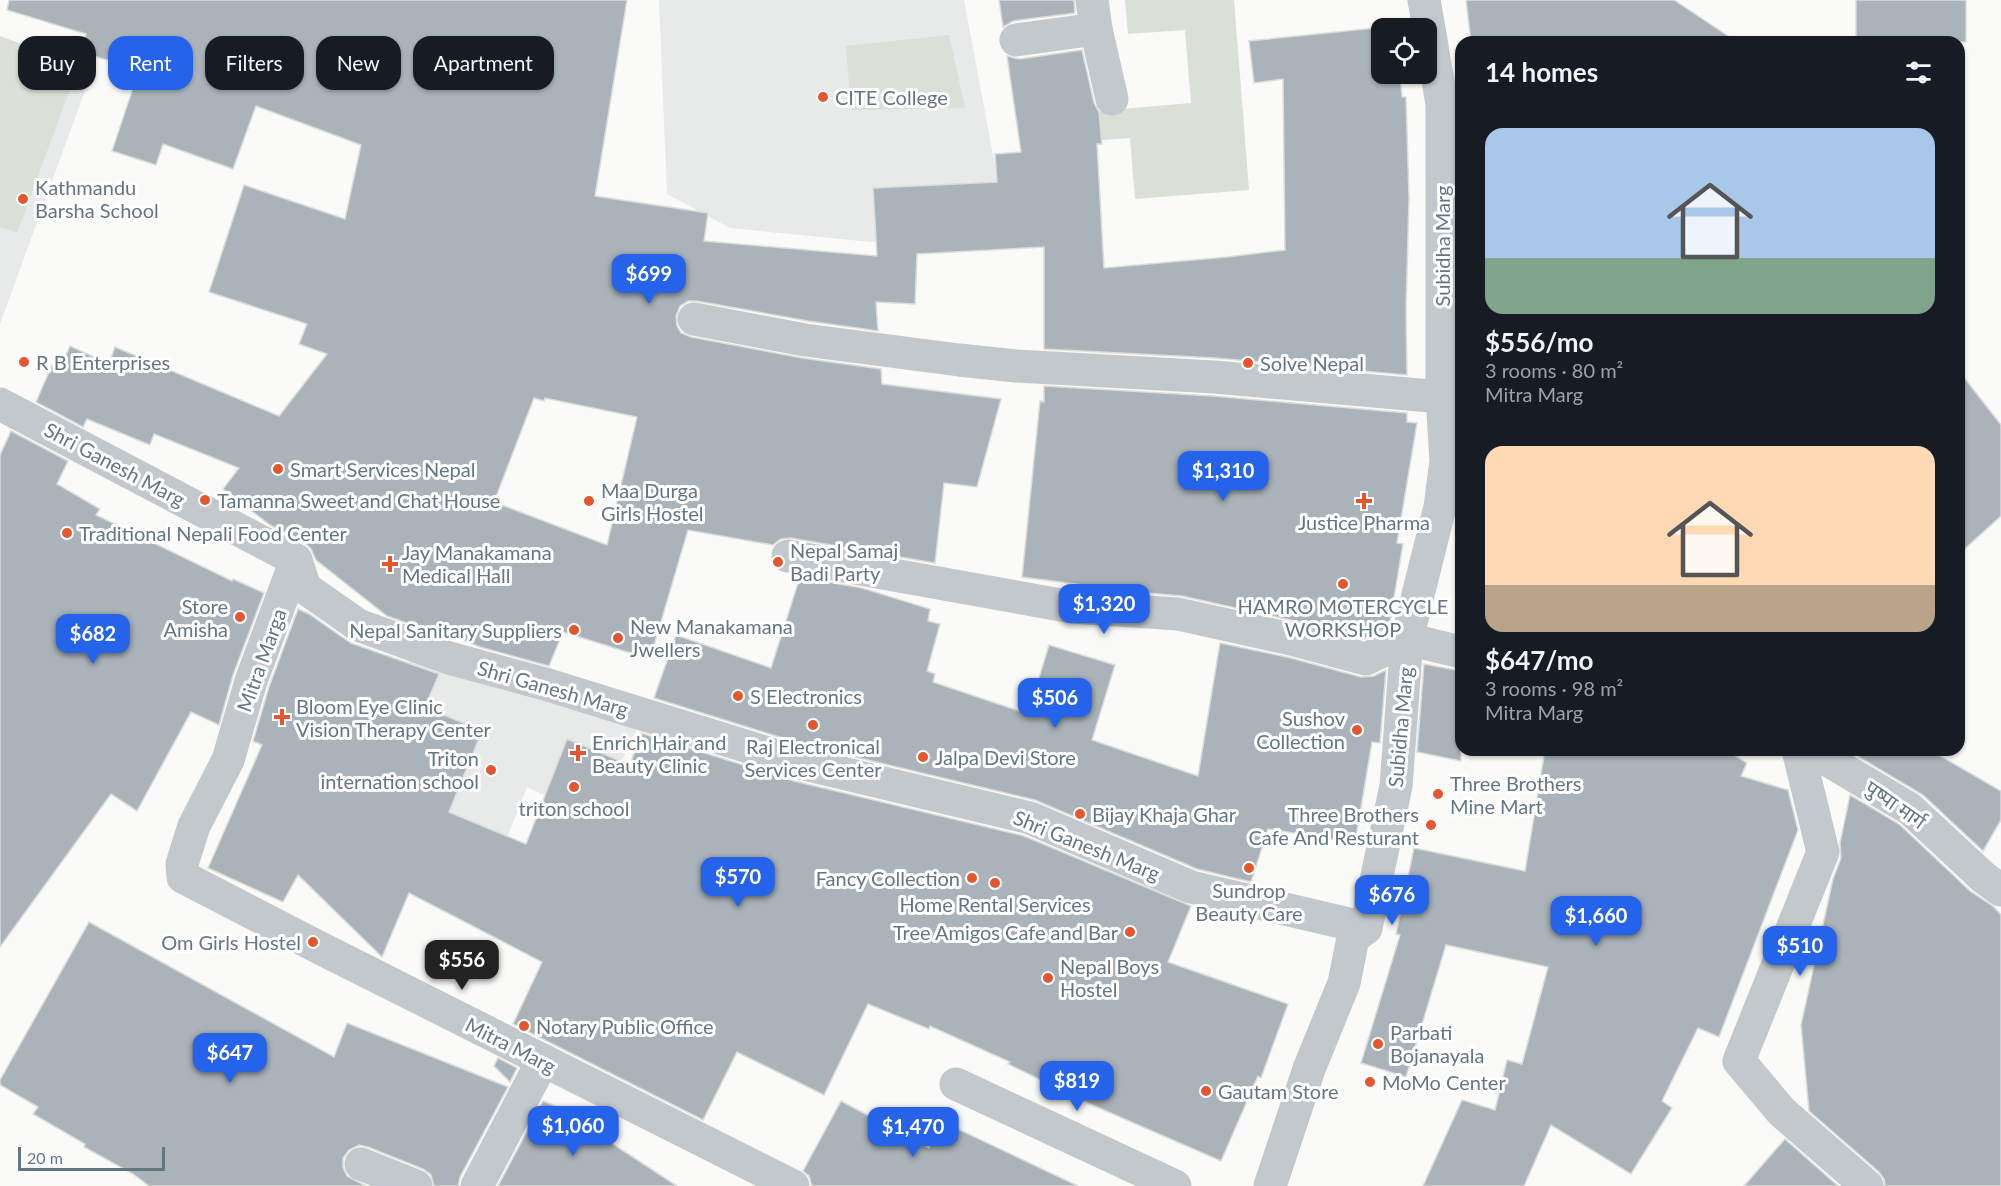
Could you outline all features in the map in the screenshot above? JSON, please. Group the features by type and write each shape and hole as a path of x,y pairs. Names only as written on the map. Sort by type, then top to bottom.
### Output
{"street":[{"name":"Subidha Marg","path":"1270,1186 1309,1069 1344,982 1353,938 1366,928 1396,786 1407,639 1441,496 1446,461 1442,398 1442,104 1424,0"},
{"path":"1016,40 1094,14 1112,99"},
{"path":"694,319 805,340 959,360 1016,366 1214,377 1442,398"},
{"name":"Shri Ganesh Marg","path":"0,404 296,560 306,588 358,625 449,658 544,684 800,763 1030,818 1191,887 1366,928"},
{"path":"788,556 1072,607 1178,614 1295,640 1365,659 1407,639 1455,651"},
{"name":"Mitra Marga","path":"228,760 251,681 296,560"},
{"path":"1799,756 1823,852 1739,1061 1782,1112 1868,1186"},
{"name":"पुष्पा मार्ग","path":"1821,756 1910,809 1983,877 2001,890"},
{"name":"Mitra Marg","path":"228,760 194,826 182,864 183,877 793,1186"},
{"path":"477,1186 543,1060"},
{"path":"956,1084 1175,1186"},
{"path":"361,1164 416,1186"}],"shaded area":[{"name":"CITE College","path":"659,0 964,0 1008,235 871,242 730,228 667,194"},
{"path":"1125,0 1234,0 1249,190 1135,199 1130,138 1090,141 1088,112 1191,103 1185,30 1128,34"},
{"path":"949,35 965,108 851,110 846,46"},
{"path":"0,36 18,43 18,90 70,90 17,233 0,227"},
{"name":"Kathmandu Barsha School","path":"0,41 18,48 18,90 85,90 0,324"},
{"name":"Triton internation school","path":"419,637 646,709 595,819 527,787 490,881 372,754"}],"building":[{"path":"9,0 627,0 595,196 708,213 704,241 877,256 873,188 997,182 995,154 1021,152 1007,56 1019,59 1082,50 1094,103 1099,112 1102,144 1097,144 1104,268 1285,250 1283,79 1254,83 1249,41 1371,28 1371,84 1401,84 1402,97 1406,97 1409,198 1407,375 1215,358 1044,349 1044,247 917,254 915,304 876,302 878,331 688,301 680,306 676,316 677,326 681,333 691,337 802,358 881,369 882,384 1001,399 977,487 944,483 935,563 791,538 781,539 773,545 688,530 650,659 563,632 549,666 480,647 455,637 454,640 387,616 316,560 305,543 270,525 223,489 239,468 154,434 150,445 87,419 83,427 36,402 52,365 60,369 70,346 109,364 115,347 279,416 327,354 299,344 307,324 209,292 244,185 345,219 361,145 256,106 233,169 163,144 156,165 112,151 132,90 193,90 193,36 108,36 108,60 96,57 96,36 85,36 86,34 7,10","holes":["534,398 544,401 545,398 637,417 607,545 494,502"]},
{"path":"999,0 1074,0 1075,13 1013,21 1003,27"},
{"path":"1466,0 1674,0 1728,36 1470,36"},
{"path":"1856,0 1966,0 1966,42 1965,36 1856,36"},
{"path":"1965,379 2001,425 2001,516 1965,549"},
{"path":"1044,386 1213,396 1407,413 1407,422 1417,423 1397,543 1403,544 1389,627 1364,639 1182,596 1022,577 1040,401 1044,402"},
{"path":"11,431 68,461 57,484 100,509 96,515 232,581 233,579 264,593 233,675 219,725 191,712 137,811 111,794 0,947 0,455"},
{"path":"800,577 862,588 930,609 928,621 940,624 927,671 935,674 933,682 1028,714 1049,645 1115,665 1092,740 1198,776 1220,643 1291,658 1361,677 1374,676 1386,670 1380,743 1372,742 1355,843 1268,829 1251,882 1197,869 1035,800 805,745 654,698 676,635 771,668"},
{"path":"298,609 351,643 439,674 425,707 482,731 449,812 526,844 567,739 630,765 641,733 794,781 1024,836 1191,906 1168,962 1288,1004 1261,1078 1258,1076 1221,1161 1090,1104 1008,1064 1010,1062 930,1026 929,1029 868,1004 824,1095 737,1052 703,1120 513,1024 542,962 409,893 382,957 298,875 283,902 208,868 262,745 253,741 269,687"},
{"path":"1424,664 1455,670 1455,756 1461,756 1461,761 1417,752"},
{"path":"1544,756 1736,756 1747,763 1741,776 1788,790 1798,830 1719,1037 1698,1028 1662,1101 1672,1108 1631,1174 1551,1125 1524,1186 1423,1186 1462,1100 1495,1110 1507,1060 1522,1064 1548,967 1446,945 1406,1077 1361,1063 1400,935 1396,934 1414,848 1525,871"},
{"path":"1940,756 2001,791 2001,820 1983,851 1923,795 1859,757"},
{"path":"1850,795 1899,824 1970,891 1993,906 2001,915 2001,1186 1885,1186 1884,1179 1879,1172 1809,1111 1801,1025 1833,879 1841,858 1840,843"},
{"path":"89,922 334,1057 347,1023 508,1087 460,1177 458,1186 434,1186 431,1175 423,1169 359,1145 349,1150 343,1158 343,1167 347,1176 366,1186 149,1186 133,1174 84,1147 85,1144 33,1114 38,1107 0,1085 0,1080"},
{"path":"498,1058 517,1068 510,1082 494,1066"},
{"path":"543,1101 555,1106 677,1186 498,1186"},
{"path":"841,1101 929,1148 941,1121 1078,1186 812,1186 809,1176 803,1171"},
{"path":"1785,1139 1838,1186 1744,1186"}],"place":[{"name":"CITE College","path":"823,97"},
{"name":"Kathmandu Barsha School","path":"23,199"},
{"name":"R B Enterprises","path":"24,362"},
{"name":"Solve Nepal","path":"1248,363"},
{"name":"Smart Services Nepal","path":"278,469"},
{"name":"Tamanna Sweet and Chat House","path":"205,500"},
{"name":"Maa Durga Girls Hostel","path":"589,501"},
{"name":"Justice Pharma","path":"1364,501"},
{"name":"Traditional Nepali Food Center","path":"67,533"},
{"name":"Nepal Samaj Badi Party","path":"778,562"},
{"name":"Jay Manakamana Medical Hall","path":"390,564"},
{"name":"HAMRO MOTERCYCLE WORKSHOP","path":"1343,584"},
{"name":"Store Amisha","path":"240,617"},
{"name":"Nepal Sanitary Suppliers","path":"574,630"},
{"name":"New Manakamana Jwellers","path":"618,638"},
{"name":"S Electronics","path":"738,696"},
{"name":"Bloom Eye Clinic Vision Therapy Center","path":"282,717"},
{"name":"Raj Electronical Services Center","path":"813,725"},
{"name":"Sushov Collection","path":"1357,730"},
{"name":"Enrich Hair and Beauty Clinic","path":"578,753"},
{"name":"Jalpa Devi Store","path":"923,757"},
{"name":"Triton internation school","path":"491,770"},
{"name":"triton school","path":"574,787"},
{"name":"Three Brothers Mine Mart","path":"1438,794"},
{"name":"Bijay Khaja Ghar","path":"1080,814"},
{"name":"Three Brothers Cafe And Resturant","path":"1431,825"},
{"name":"Sundrop Beauty Care","path":"1249,868"},
{"name":"Fancy Collection","path":"972,878"},
{"name":"Home Rental Services","path":"995,883"},
{"name":"Tree Amigos Cafe and Bar","path":"1130,932"},
{"name":"Om Girls Hostel","path":"313,942"},
{"name":"Nepal Boys Hostel","path":"1048,978"},
{"name":"Notary Public Office","path":"524,1026"},
{"name":"Parbati Bojanayala","path":"1378,1044"},
{"name":"MoMo Center","path":"1370,1082"},
{"name":"Gautam Store","path":"1206,1091"}]}
